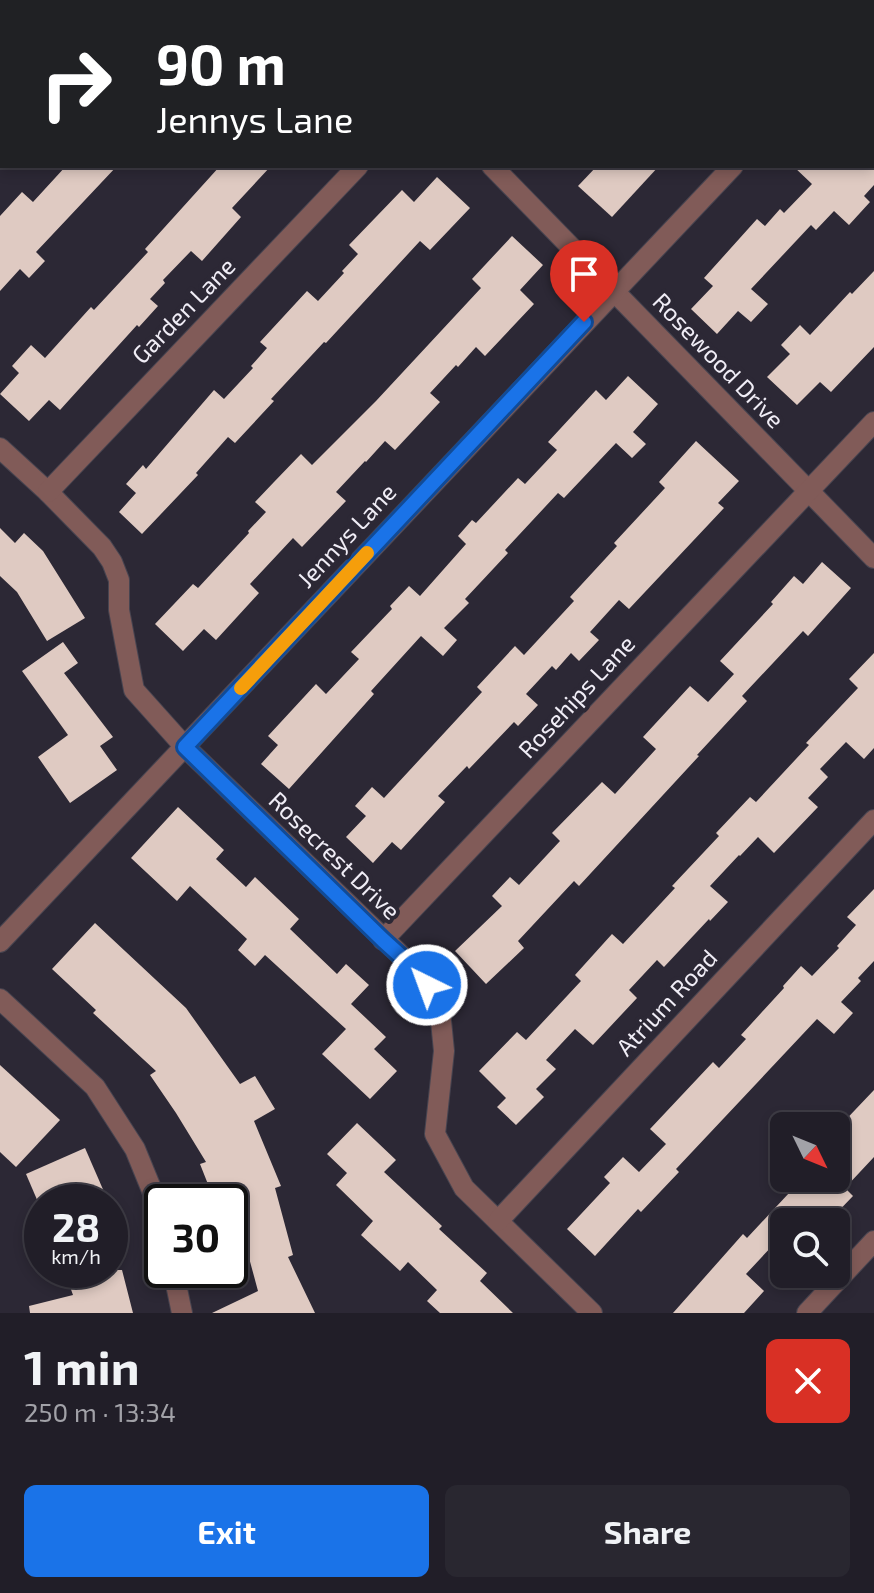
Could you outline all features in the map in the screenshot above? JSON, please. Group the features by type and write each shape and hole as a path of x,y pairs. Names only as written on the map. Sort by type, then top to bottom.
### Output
{"street":[{"name":"Garden Lane","path":"48,492 356,168"},
{"name":"Rosewood Drive","path":"494,168 874,558"},
{"name":"Jennys Lane","path":"0,942 731,168"},
{"name":"Rosehips Lane","path":"383,940 874,422"},
{"name":"Rosecrest Drive","path":"0,448 48,492 102,547 112,562 119,580 119,610 134,690 185,747 415,969 439,1001 444,1051 435,1134 464,1188 592,1313"},
{"name":"Atrium Road","path":"498,1221 874,820"},
{"path":"0,999 95,1087 135,1149 149,1184"},
{"path":"807,1313 874,1241"},
{"path":"177,1288 182,1313"}],"building":[{"path":"64,168 115,168 36,252 45,261 29,278 20,269 0,291 0,216 22,192 33,202"},
{"path":"218,168 269,168 232,208 241,217 202,261 191,251 163,280 165,283 150,299 158,306 60,410 49,400 29,421 0,394 19,373 12,366 31,345 45,358 91,307 94,310 148,252 145,249"},
{"path":"595,168 657,168 612,217 578,186"},
{"path":"795,168 874,168 874,185 864,196 870,202 849,225 834,211 816,230 811,225 751,289 768,304 751,322 738,311 717,334 691,309 713,286 704,278 757,219 765,226 780,209 784,213 812,184"},
{"path":"437,177 470,208 430,250 420,241 271,399 274,401 235,443 228,437 196,473 198,475 142,534 119,512 136,493 126,484 143,465 146,469 214,390 224,399 267,348 260,342 307,291 318,301 358,254 349,245 402,190 414,202"},
{"path":"512,236 543,265 520,290 534,304 485,356 476,347 458,367 456,365 430,393 440,402 395,450 385,441 365,461 336,492 346,501 302,547 293,538 250,584 259,593 216,640 204,629 183,651 155,624 193,584 198,588 249,533 266,512 255,502 301,454 312,465 481,288 472,279"},
{"path":"874,271 874,347 831,392 820,382 797,405 767,377 790,354 781,345 800,325 810,335"},
{"path":"628,376 658,404 633,432 646,444 632,458 616,443 564,498 558,493 505,550 508,553 465,599 469,603 444,628 457,640 443,656 421,636 289,789 261,764 278,745 268,736 316,684 326,694 359,659 351,652 392,609 390,606 409,586 420,596 466,544 458,536 472,520 476,523 518,478 525,484 557,450 548,442 596,390 606,400"},
{"path":"696,441 739,481 718,503 724,508 629,609 619,600 590,632 599,640 579,661 571,653 556,670 552,666 526,694 538,705 518,726 514,722 438,796 445,802 401,850 392,842 373,863 346,837 366,816 355,806 372,787 384,798 482,692 477,687 515,646 524,655 574,601 570,597 617,546 614,543 665,488 659,482"},
{"path":"0,528 15,543 24,533 43,551 85,618 47,641 17,592 0,576"},
{"path":"822,562 851,588 808,636 803,631 742,696 747,701 699,756 579,886 574,881 518,941 524,948 486,984 455,951 502,906 492,896 510,877 519,885 560,841 552,833 602,782 615,794 656,749 643,737 690,686 708,702 734,674 720,661 773,604 771,602 794,576 803,584"},
{"path":"63,642 78,663 64,673 113,737 100,746 117,770 70,803 38,757 68,735 22,671"},
{"path":"874,653 874,748 864,759 846,742 820,769 828,777 808,798 818,807 774,853 758,837 739,855 710,886 728,902 664,967 657,960 629,990 637,998 593,1045 575,1029 546,1060 556,1069 536,1089 544,1097 516,1125 497,1107 506,1098 479,1071 517,1032 526,1040 581,981 575,975 612,934 623,944 719,836 716,833 750,797 756,802 809,745 806,743 858,688 849,679"},
{"path":"178,807 224,850 216,859 246,887 255,877 299,919 290,929 337,974 346,964 369,985 351,1004 386,1037 374,1049 397,1071 370,1099 322,1054 346,1029 265,955 255,966 238,950 247,939 190,886 177,901 131,858"},
{"path":"874,889 874,961 858,978 861,981 841,1002 853,1013 834,1034 817,1019 676,1169 679,1172 641,1212 638,1209 595,1256 567,1229 610,1183 604,1177 623,1157 639,1172 666,1144 650,1129 713,1062 719,1068 746,1039 741,1035 801,966 812,976 839,948 837,946 856,925 847,917"},
{"path":"95,923 186,1008 240,1084 255,1076 275,1109 254,1121 281,1186 275,1188 293,1255 288,1257 315,1313 212,1313 258,1291 248,1254 248,1184 208,1184 200,1164 206,1162 150,1075 156,1071 93,1013 96,1010 52,969"},
{"path":"0,1065 60,1120 16,1167 0,1152"},
{"path":"874,1090 874,1157 850,1183 850,1115"},
{"path":"357,1123 396,1160 384,1172 487,1273 480,1281 513,1313 440,1313 427,1301 437,1290 408,1262 400,1271 361,1235 373,1221 336,1185 347,1173 327,1154"},
{"path":"85,1148 101,1184 30,1184 26,1174"},
{"path":"790,1192 849,1192 853,1196 841,1208 775,1208"},
{"path":"770,1213 770,1248 746,1274 764,1291 744,1313 673,1313 743,1234 747,1238"},
{"path":"70,1288 127,1288 133,1313 30,1313 29,1306 73,1295"}],"slow traffic":[{"path":"241,688 367,553"}],"route":[{"path":"427,985 415,969 185,747 584,322"}]}
